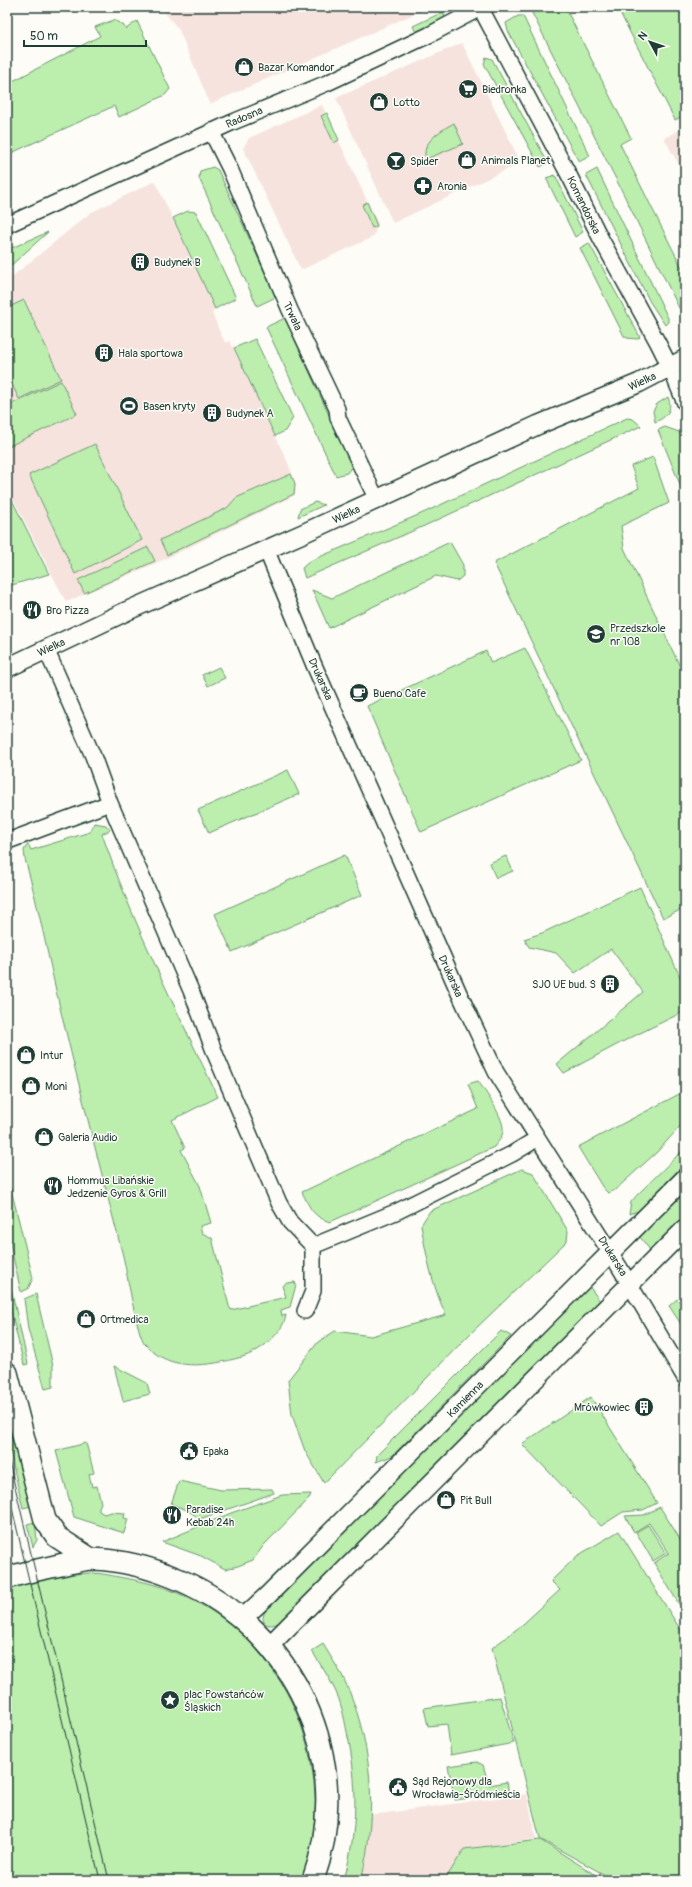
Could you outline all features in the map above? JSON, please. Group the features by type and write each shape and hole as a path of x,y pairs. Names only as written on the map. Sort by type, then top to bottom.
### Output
{"main road":[{"path":"7,1373 44,1520 52,1532 62,1541 91,1559"},
{"path":"7,1578 23,1572 91,1559 131,1564 161,1572 201,1589 224,1603 243,1618 270,1645 294,1680 311,1715 322,1753 326,1781 326,1817 322,1845 313,1880"}],"street":[{"name":"Radosna","path":"7,225 211,131 320,86 481,7"},
{"name":"Komandorska","path":"481,7 597,231 678,363 685,403"},
{"name":"Trwała","path":"211,131 230,169 290,310 337,410 338,418 377,500"},
{"name":"Wielka","path":"7,668 266,549 377,500 551,419 639,383 678,363"},
{"name":"Drukarska","path":"266,549 314,665 475,1028 496,1072 611,1253 685,1378"},
{"path":"46,649 93,756 110,803 189,986 216,1056 279,1203 290,1222 313,1246 313,1291 305,1311"},
{"path":"8,841 110,803"},
{"path":"313,1246 398,1211 512,1154 530,1143"},
{"name":"Kamienna","path":"243,1618 279,1584 685,1178"},
{"path":"270,1645 685,1229"}],"shaded area":[{"name":"Bazar Komandor","path":"163,7 419,7 421,11 210,104 179,30 165,13"},
{"path":"462,43 521,163 393,223 336,98"},
{"path":"322,105 378,224 373,237 301,270 243,148 249,138"},
{"path":"685,127 685,176 664,138"},
{"path":"155,181 215,309 212,313 221,335 226,343 230,341 288,463 296,484 295,495 163,560 66,602 7,487 7,281 90,213"},
{"path":"527,1794 536,1839 464,1849 445,1880 343,1880 349,1859 355,1815 379,1814"}],"green space":[{"path":"529,7 565,7 631,138 620,144 685,274 685,313 679,308"},
{"path":"617,7 685,7 685,115 675,120"},
{"path":"443,12 447,22 417,35 413,26"},
{"path":"518,16 523,16 590,156 579,162 508,31 506,23"},
{"path":"114,20 123,25 126,29 137,21 170,89 165,95 119,117 114,106 7,155 7,84 100,36 95,27"},
{"path":"486,57 492,59 548,163 540,167 484,64"},
{"path":"327,113 339,140 334,143 321,116"},
{"path":"454,123 463,144 426,159 425,153 429,142 443,129"},
{"path":"213,167 218,170 276,297 257,306 199,178 200,171"},
{"path":"597,169 668,318 668,322 665,325 650,302 586,175"},
{"path":"555,175 583,232 575,237 546,178"},
{"path":"367,202 377,226 372,228 362,205"},
{"path":"188,211 196,212 236,298 215,309 173,218"},
{"path":"48,232 7,269 7,250"},
{"path":"589,243 640,337 637,339 627,338 624,336 580,248"},
{"path":"24,300 61,379 19,399 7,374 7,308"},
{"path":"285,318 352,466 347,473 336,476 266,327"},
{"path":"255,339 293,418 285,431 275,436 234,348"},
{"path":"61,381 77,414 7,447 7,406"},
{"path":"668,397 670,406 668,412 663,418 655,422 653,411 657,404"},
{"path":"627,418 633,419 641,426 422,527 305,578 302,568 310,561 423,513"},
{"path":"665,427 679,432 684,439 685,497 658,430"},
{"path":"95,444 142,540 75,574 29,475"},
{"path":"653,457 669,503 621,526 624,548 685,677 685,908 663,918 494,563 639,488 631,466"},
{"path":"291,474 295,484 294,494 167,555 160,540 227,508 236,498"},
{"path":"7,490 49,574 12,585 7,564"},
{"path":"315,502 324,505 298,517 300,509"},
{"path":"450,542 463,565 463,576 457,581 436,576 329,628 312,590 332,598"},
{"path":"148,547 155,561 84,593 78,580"},
{"path":"525,648 581,760 421,832 367,706 486,651 491,663"},
{"path":"219,667 225,678 208,686 202,675"},
{"path":"288,770 299,794 209,833 198,810"},
{"path":"94,823 106,825 110,830 102,834 127,901 156,967 218,1097 172,1120 185,1148 181,1150 200,1186 211,1223 200,1226 202,1233 212,1238 229,1306 231,1310 286,1297 282,1286 287,1283 295,1282 296,1285 290,1307 281,1310 282,1316 286,1315 281,1329 262,1347 242,1357 216,1363 190,1365 166,1360 145,1344 139,1329 132,1303 123,1256 61,1012 24,850 28,844 31,850 90,832"},
{"path":"345,855 362,895 232,952 215,914"},
{"path":"506,856 513,871 496,878 489,863"},
{"path":"640,887 685,988 685,1011 564,1073 557,1064 643,992 611,949 575,973 556,953 529,947 524,939 542,933"},
{"path":"478,1081 494,1105 503,1126 502,1136 494,1147 330,1222 319,1217 312,1211 302,1192 478,1109 468,1084"},
{"path":"685,1091 685,1121 657,1152 615,1190 608,1193 603,1188 578,1147"},
{"path":"685,1148 685,1163 645,1205 638,1211 629,1214 631,1202"},
{"path":"522,1169 533,1173 568,1231 567,1241 469,1335 324,1483 305,1451 292,1415 288,1380 318,1342 335,1331 371,1336 446,1315 437,1294 430,1271 421,1225 430,1211"},
{"path":"7,1186 11,1189 33,1278 28,1289 21,1292 7,1230"},
{"path":"685,1190 685,1218 650,1250 640,1237"},
{"path":"7,1270 28,1364 24,1365 7,1294"},
{"path":"589,1286 600,1301 597,1305 284,1619 274,1625 266,1624 263,1618 267,1608"},
{"path":"36,1294 53,1366 53,1387 45,1389 28,1329 24,1299"},
{"path":"677,1299 685,1308 685,1330 669,1306"},
{"path":"501,1331 511,1336 392,1456 376,1462 377,1455"},
{"path":"114,1366 147,1383 150,1394 123,1401"},
{"path":"591,1397 657,1503 643,1510 623,1512 601,1526 522,1444"},
{"path":"7,1408 31,1506 23,1508 7,1439"},
{"path":"86,1443 94,1473 89,1474 92,1487 97,1486 101,1503 99,1511 104,1514 111,1512 125,1513 124,1518 128,1519 124,1533 74,1517 56,1451"},
{"path":"179,1481 221,1490 272,1489 274,1493 200,1519 187,1510 171,1504"},
{"path":"311,1494 309,1499 264,1545 253,1560 238,1566 225,1569 201,1556 162,1542 231,1513 282,1495"},
{"path":"660,1507 685,1547 685,1614 654,1563 669,1553 649,1523 634,1532 625,1516 644,1515"},
{"path":"35,1522 37,1540 33,1547 27,1524"},
{"path":"648,1525 666,1553 653,1561 636,1532"},
{"path":"619,1531 685,1637 685,1880 614,1880 540,1839 492,1648 522,1625 560,1590 551,1581 577,1556"},
{"name":"plac Powstańców Śląskich","path":"91,1573 160,1586 193,1600 223,1619 250,1642 272,1669 290,1700 304,1733 312,1769 315,1796 313,1838 302,1880 7,1880 7,1587 53,1575"},
{"path":"323,1644 342,1675 352,1699 366,1750 370,1776 370,1829 361,1880 344,1880 352,1843 355,1788 351,1751 339,1698 329,1678 312,1651"},
{"path":"500,1697 514,1743 451,1755 447,1724 428,1726 424,1708"},
{"path":"477,1762 483,1765 489,1785 507,1782 509,1793 455,1800 448,1766"},
{"path":"540,1840 604,1880 445,1880 464,1849"}],"tram line":[{"path":"7,1453 109,1880"},
{"path":"7,1487 100,1880"}],"place":[{"name":"Bazar Komandor","path":"244,67"},
{"name":"Biedronka","path":"468,89"},
{"name":"Lotto","path":"379,102"},
{"name":"Animals Planet","path":"467,160"},
{"name":"Spider","path":"396,161"},
{"name":"Aronia","path":"423,186"},
{"name":"Budynek B","path":"140,262"},
{"name":"Hala sportowa","path":"104,353"},
{"name":"Basen kryty","path":"129,406"},
{"name":"Budynek A","path":"212,413"},
{"name":"Bro Pizza","path":"32,610"},
{"name":"Przedszkole nr 108","path":"596,634"},
{"name":"Bueno Cafe","path":"359,693"},
{"name":"SJO UE bud. S","path":"610,984"},
{"name":"Intur","path":"26,1055"},
{"name":"Moni","path":"31,1086"},
{"name":"Galeria Audio","path":"44,1137"},
{"name":"Hommus Libańskie Jedzenie Gyros & Grill","path":"53,1186"},
{"name":"Ortmedica","path":"86,1319"},
{"name":"Mrówkowiec","path":"644,1407"},
{"name":"Epaka","path":"189,1451"},
{"name":"Pit Bull","path":"446,1500"},
{"name":"Paradise Kebab 24h","path":"172,1515"},
{"name":"plac Powstańców Śląskich","path":"170,1700"},
{"name":"Sąd Rejonowy dla Wrocławia-Śródmieścia","path":"398,1787"}]}
